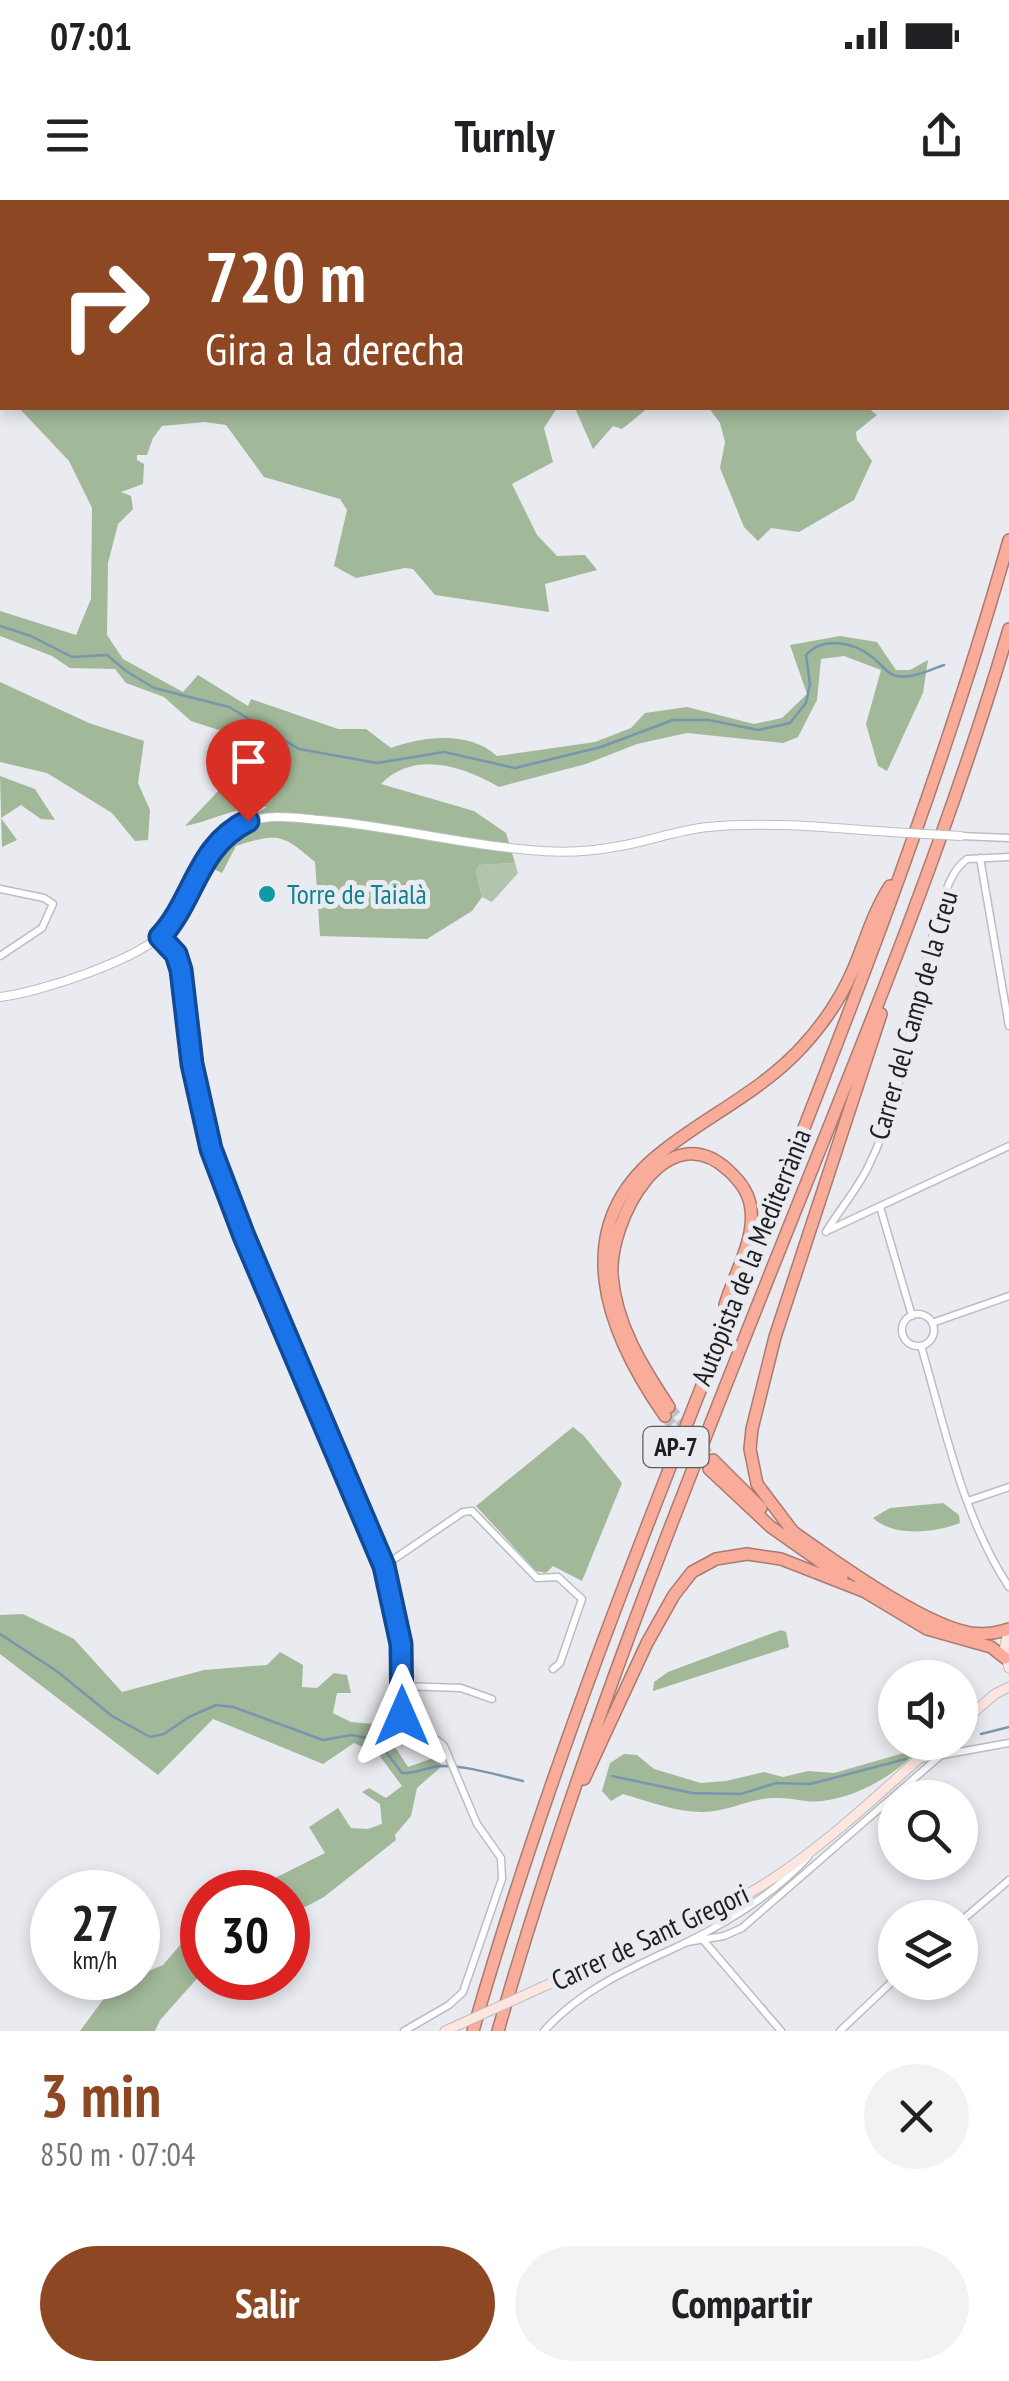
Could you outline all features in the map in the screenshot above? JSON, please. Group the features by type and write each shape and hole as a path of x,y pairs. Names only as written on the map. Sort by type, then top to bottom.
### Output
{"highway":[{"name":"Autopista de la Mediterrània","path":"473,2031 582,1692 901,870 979,642 1009,540"},
{"name":"Autopista de la Mediterrània","path":"498,2031 570,1806 644,1596 904,933 1009,628"},
{"path":"702,1381 749,1235 752,1208 744,1188 723,1166 690,1156 657,1168 638,1187 617,1232 612,1264 624,1329 667,1411 623,1348 606,1297 605,1259 614,1215 640,1172 659,1154 775,1076 821,1026 852,972 880,900 901,870"},
{"path":"794,1533 757,1484 750,1449 752,1430 775,1337 829,1165 868,1059 904,933"},
{"path":"1007,1663 990,1648 927,1629 862,1591 771,1527 711,1465 794,1533 937,1621 964,1632 995,1634 1009,1628"},
{"path":"570,1806 594,1762 646,1643 692,1572 716,1559 748,1554 781,1559 862,1591"}],"main road":[{"path":"995,1694 1004,1678 1004,1643 1009,1628"},
{"path":"978,1709 1009,1687"},
{"name":"Carrer de Sant Gregori","path":"450,2028 718,1910 780,1874 821,1844 918,1760"}],"street":[{"path":"0,997 36,989 130,956 160,937 175,918 216,844 229,831 257,819 370,825 518,849 556,851 619,846 708,827 1009,838"},
{"path":"1009,857 978,858 1009,1026"},
{"name":"Carrer del Camp de la Creu","path":"880,1207 826,1232 868,1168 884,1129 906,1060 941,904 958,868 978,858"},
{"path":"0,889 44,898 53,904 42,928 0,956"},
{"path":"160,937 176,954 181,970 192,1064 211,1149 384,1566 401,1644 405,1722 442,1744 477,1824 499,1855 503,1868 465,1989 453,2002 404,2031"},
{"path":"912,1316 880,1207 1009,1146"},
{"path":"932,1323 1009,1296"},
{"path":"912,1316 926,1316 932,1323 932,1337 921,1346 907,1342 902,1332 904,1322 912,1316"},
{"path":"921,1346 968,1501 987,1549 1009,1588"},
{"path":"968,1501 1009,1487"},
{"path":"384,1566 463,1512 472,1511 537,1578 558,1577 582,1599 560,1663 553,1669"},
{"path":"402,1686 461,1688 492,1699"},
{"path":"978,1749 1009,1743"},
{"name":"Carrer de Sant Gregori","path":"702,1937 742,1928 935,1760"},
{"name":"Carrer de Sant Gregori","path":"702,1937 753,1905 821,1844"},
{"path":"978,1907 1009,1880"},
{"path":"544,2031 602,1984 702,1937 780,2031"},
{"path":"840,2031 878,1995"}],"green space":[{"path":"21,410 556,410 544,428 553,462 512,484 537,535 557,556 585,555 597,570 545,584 549,612 435,595 413,569 356,578 334,566 347,510 340,499 264,477 226,425 205,422 162,426 147,455 137,455 137,460 144,464 143,484 121,492 131,496 133,509 118,524 108,563 107,635 123,659 183,692 198,675 248,706 251,699 338,729 366,729 391,748 418,741 460,739 497,756 595,742 631,728 645,713 687,707 754,724 782,718 807,694 790,645 840,636 877,642 896,670 910,670 928,660 923,693 887,771 878,766 866,724 881,670 844,656 821,659 817,700 798,737 783,743 687,733 637,744 586,764 499,787 455,768 423,764 408,767 381,784 474,811 506,833 515,863 479,865 476,871 482,897 472,911 427,939 320,936 315,862 294,845 270,838 236,846 222,873 203,864 217,838 267,807 246,808 185,826 222,787 261,773 261,761 228,733 191,721 164,697 126,683 115,669 70,668 52,656 0,636 0,611 76,635 91,599 92,508 69,461"},
{"path":"576,410 646,410 622,429 613,426 593,449"},
{"path":"710,410 871,410 877,415 856,432 872,461 854,500 799,532 771,528 758,541 744,527 720,468 725,442 720,423"},
{"path":"0,682 89,723 144,741 138,783 150,810 148,840 135,841 112,813 47,773 0,762"},
{"path":"0,776 35,789 55,820 41,819 21,805 1,818"},
{"path":"1,818 17,840 2,847"},
{"path":"515,863 518,873 492,902 482,897 476,871 479,865"},
{"path":"573,1427 622,1483 582,1581 553,1566 546,1573 536,1571 476,1506"},
{"path":"943,1503 959,1515 960,1523 939,1529 903,1531 873,1518 890,1508"},
{"path":"23,1614 74,1639 122,1692 204,1670 267,1665 280,1652 303,1665 302,1687 317,1688 334,1673 347,1675 351,1693 337,1693 333,1713 351,1722 395,1726 391,1741 408,1767 436,1757 442,1766 417,1788 411,1816 395,1835 396,1840 310,1904 310,1870 291,1870 325,1853 309,1827 338,1808 351,1828 368,1829 382,1824 380,1804 362,1792 369,1788 386,1798 402,1786 379,1755 354,1743 323,1764 213,1719 158,1775 0,1654 0,1615"},
{"path":"781,1630 786,1632 789,1647 653,1691 654,1682 668,1672"},
{"path":"624,1754 637,1755 654,1769 701,1783 764,1772 783,1777 808,1771 834,1773 880,1760 908,1760 873,1784 822,1801 767,1798 715,1811 692,1812 623,1794 611,1801 602,1791 610,1763"},
{"path":"180,1945 180,1998 155,2031 80,2031 103,2000 160,2000 163,1965"}],"waterway":[{"path":"0,626 31,636 72,657 107,655 154,688 229,707 299,749 377,763 444,752 515,768 601,747 673,720 709,720 758,730 790,723 806,703 810,684 806,655 830,643 856,648 897,676 915,675 944,665"},
{"path":"0,1634 58,1672 112,1716 150,1737 164,1734 216,1705 233,1707 323,1740 352,1735 377,1740 402,1773 452,1766 523,1781"},
{"path":"981,1734 1009,1727"},
{"path":"612,1776 692,1793 741,1794 776,1783 810,1784 902,1760"}],"tunnel":[{"path":"669,1407 713,1460"},
{"path":"665,1416 709,1469"}],"place":[{"name":"Torre de Taialà","path":"267,894"}],"route":[{"path":"248,821 229,831 207,854 175,918 160,937 176,954 181,970 192,1064 211,1149 384,1566 401,1644 402,1716"}]}
